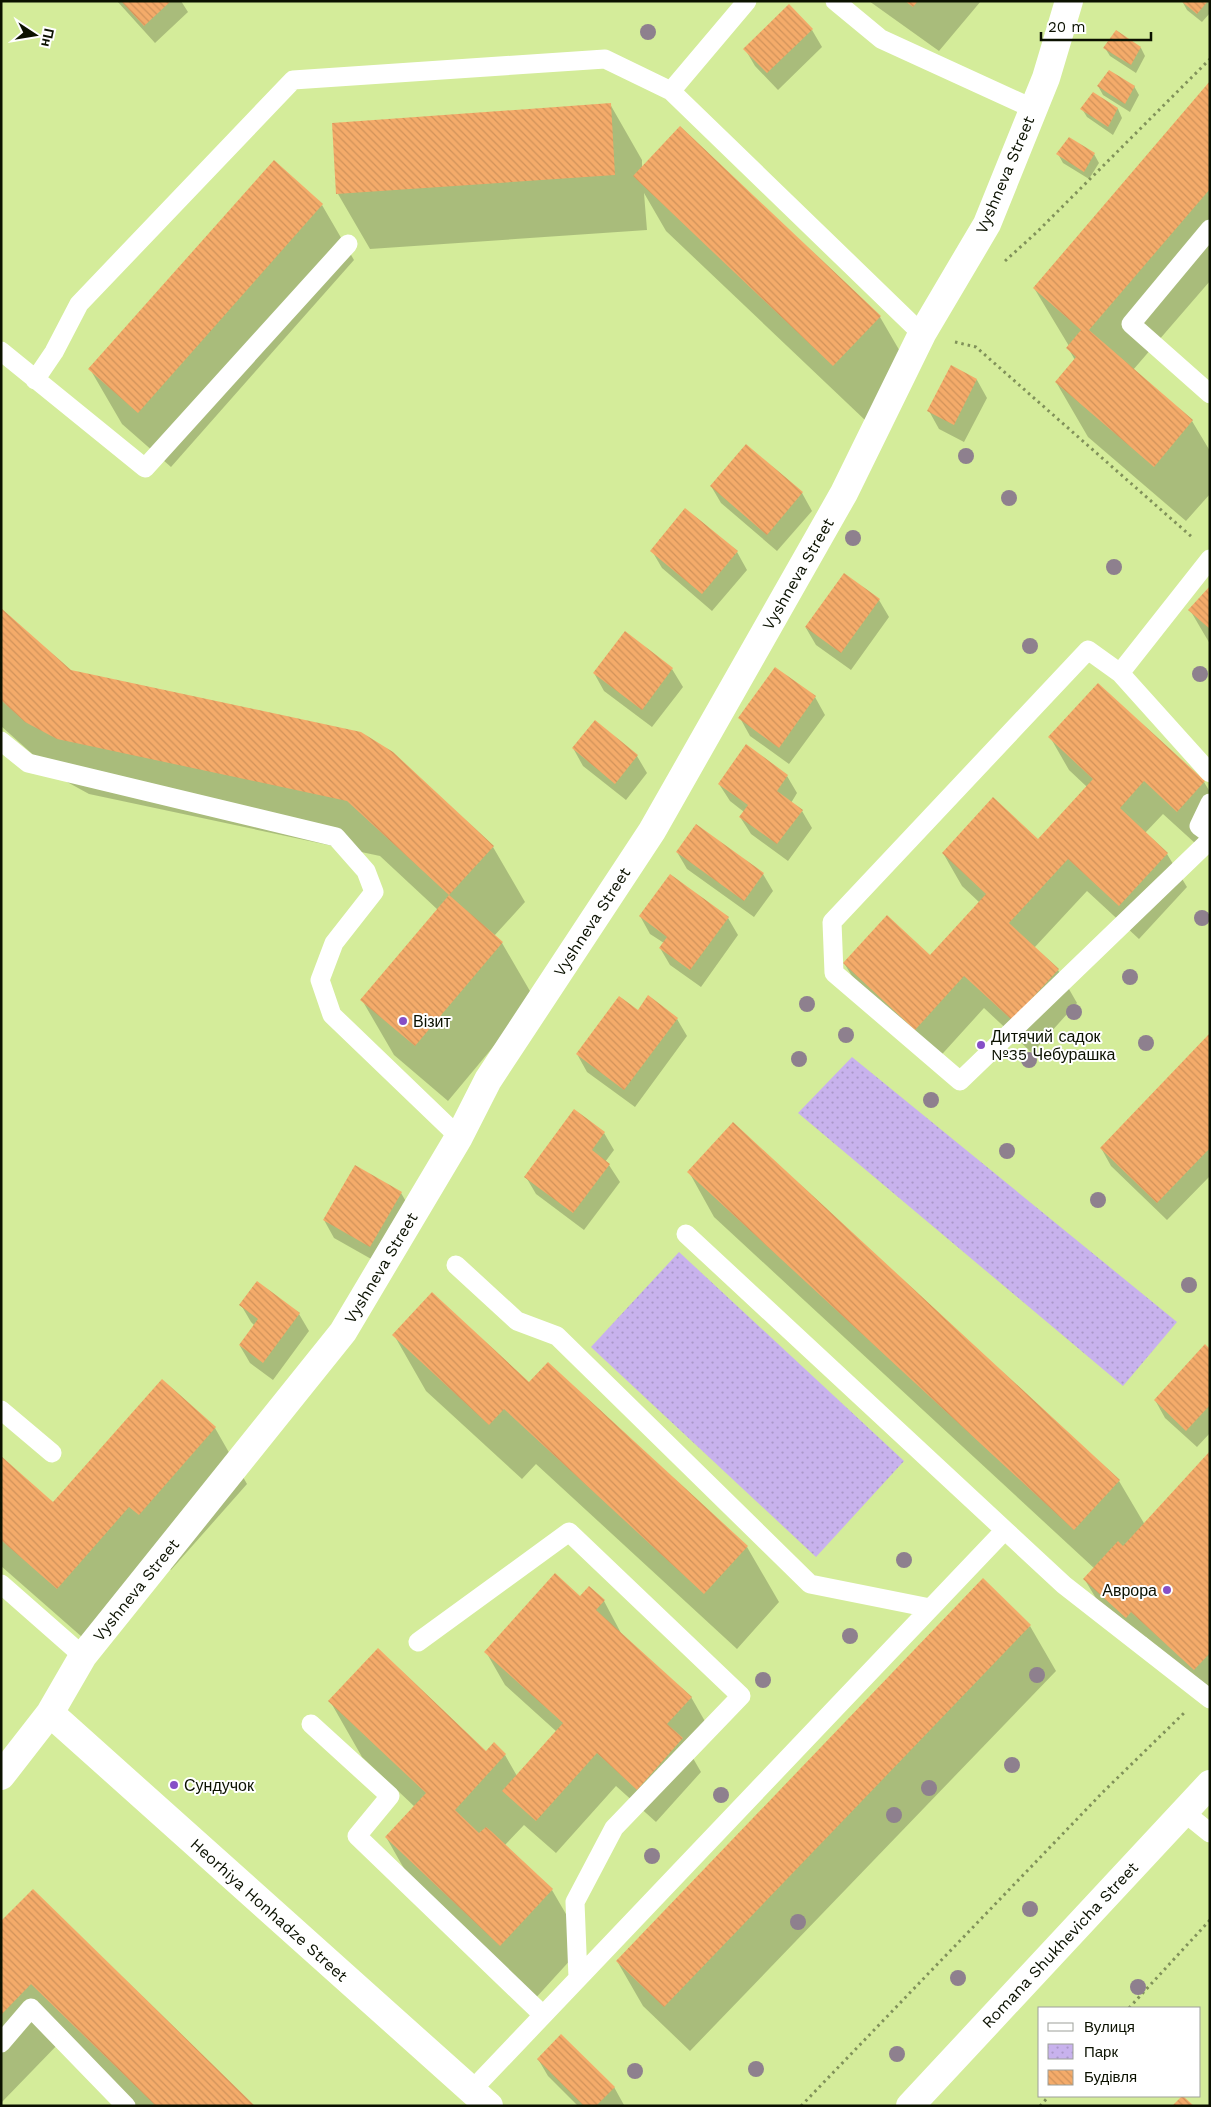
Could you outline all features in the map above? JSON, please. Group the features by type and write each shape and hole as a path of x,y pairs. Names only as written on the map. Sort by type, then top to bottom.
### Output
{"street":[{"name":"Vyshneva Street","path":"1,1776 50,1713 84,1656 343,1332 459,1137 488,1080 652,831 844,493 922,334 987,224 1046,78 1069,1"},
{"name":"Heorhiya Honhadze Street","path":"50,1713 480,2098"},
{"name":"Romana Shukhevicha Street","path":"910,2106 1210,1784"}],"lane":[{"path":"671,91 747,1"},
{"path":"835,1 881,39 1034,109"},
{"path":"35,380 54,352 79,304 293,80 605,59 671,91 922,334"},
{"path":"1210,229 1131,324 1210,394"},
{"path":"1,351 145,468 348,244"},
{"path":"1120,673 1210,559"},
{"path":"1210,773 1120,673 1088,650 832,922 834,973 960,1081 1210,840"},
{"path":"1,741 28,763 336,837 366,871 374,892 334,943 320,980 332,1015 459,1137"},
{"path":"1210,803 1199,826 1210,834"},
{"path":"686,1234 1064,1585 1207,1696"},
{"path":"456,1265 517,1321 557,1336 810,1584 930,1608"},
{"path":"1,1410 52,1453"},
{"path":"480,2098 543,2015 1004,1531"},
{"path":"418,1642 569,1532 740,1696 614,1828 575,1902 578,1978"},
{"path":"1,1584 84,1656"},
{"path":"311,1724 390,1796 357,1836 543,2015"},
{"path":"1184,1812 1210,1833"},
{"path":"1,2043 30,2008 126,2106"}],"path":[{"path":"1001,264 1037,232 1210,59"},
{"path":"922,334 976,347 1195,540"},
{"path":"801,2106 1104,1791 1207,1696"},
{"path":"1130,2007 1210,1920"},
{"path":"1040,2106 1049,2097"}],"green space":[{"path":"852,1057 1177,1322 1123,1386 798,1113"},
{"path":"679,1252 904,1461 816,1557 591,1347"}],"building":[{"path":"121,1 171,1 144,26"},
{"path":"905,1 918,1 913,7"},
{"path":"1181,1 1208,1 1197,14"},
{"path":"789,4 813,29 767,73 743,49"},
{"path":"1116,30 1141,47 1131,65 1103,48"},
{"path":"1109,70 1135,86 1125,104 1097,86"},
{"path":"1210,81 1210,189 1089,330 1193,420 1154,467 1055,382 1076,357 1066,348 1081,330 1033,288"},
{"path":"1093,92 1118,108 1108,127 1080,109"},
{"path":"611,103 615,175 336,194 332,123"},
{"path":"680,126 881,316 833,366 633,176"},
{"path":"1069,137 1095,153 1084,172 1056,154"},
{"path":"274,160 323,204 138,413 88,369"},
{"path":"951,365 977,379 954,425 927,411"},
{"path":"746,444 803,492 767,535 710,486"},
{"path":"685,508 738,551 702,594 650,551"},
{"path":"844,573 880,599 841,653 805,627"},
{"path":"1210,586 1210,629 1188,610"},
{"path":"1,608 71,670 361,732 393,752 494,846 449,895 347,801 57,739 25,722 1,700"},
{"path":"625,631 673,668 642,710 593,673"},
{"path":"775,667 816,696 779,748 738,718"},
{"path":"1098,683 1205,781 1177,812 1144,781 1120,808 1168,853 1119,906 1068,859 1009,923 1059,969 1012,1020 964,976 915,1030 843,963 887,915 930,955 986,894 942,853 993,797 1038,839 1093,779 1048,737"},
{"path":"595,720 638,755 615,784 572,748"},
{"path":"746,744 788,775 777,791 803,810 777,844 739,817 748,805 718,784"},
{"path":"696,824 764,873 744,901 676,852"},
{"path":"670,874 729,917 690,970 659,948 667,937 639,916"},
{"path":"449,895 503,942 415,1046 360,1000"},
{"path":"648,995 678,1018 624,1090 576,1054 619,996 638,1010"},
{"path":"1210,1033 1210,1148 1157,1203 1100,1148"},
{"path":"574,1109 605,1132 592,1150 610,1164 573,1213 524,1177"},
{"path":"733,1122 1120,1480 1074,1530 687,1172"},
{"path":"355,1165 402,1192 370,1247 323,1220"},
{"path":"257,1281 300,1313 263,1363 239,1345 258,1319 239,1305"},
{"path":"432,1292 529,1382 548,1362 748,1546 704,1594 504,1409 489,1425 392,1335"},
{"path":"1205,1344 1210,1349 1210,1405 1186,1431 1154,1400"},
{"path":"162,1379 216,1427 139,1515 129,1507 57,1589 1,1540 1,1456 53,1502"},
{"path":"1210,1451 1210,1653 1194,1670 1131,1612 1126,1618 1083,1579 1118,1541 1123,1546"},
{"path":"555,1573 580,1596 589,1586 605,1600 596,1610 692,1697 667,1724 683,1738 637,1790 597,1753 536,1821 502,1791 563,1723 484,1652"},
{"path":"983,1578 1031,1625 664,2007 616,1961"},
{"path":"378,1648 486,1751 494,1742 506,1754 455,1810 479,1833 486,1827 491,1831 553,1889 500,1946 385,1837 426,1793 328,1701"},
{"path":"33,1889 255,2106 156,2106 31,1984 1,2015 1,1921"},
{"path":"561,2034 615,2087 596,2106 584,2106 537,2059"},
{"path":"1181,2097 1184,2097 1194,2106 1172,2106"}],"place":[{"name":"Візит","path":"403,1021"},
{"name":"Дитячий садок №35 Чебурашка","path":"981,1045"},
{"name":"Аврора","path":"1167,1590"},
{"name":"Сундучок","path":"174,1785"}]}
